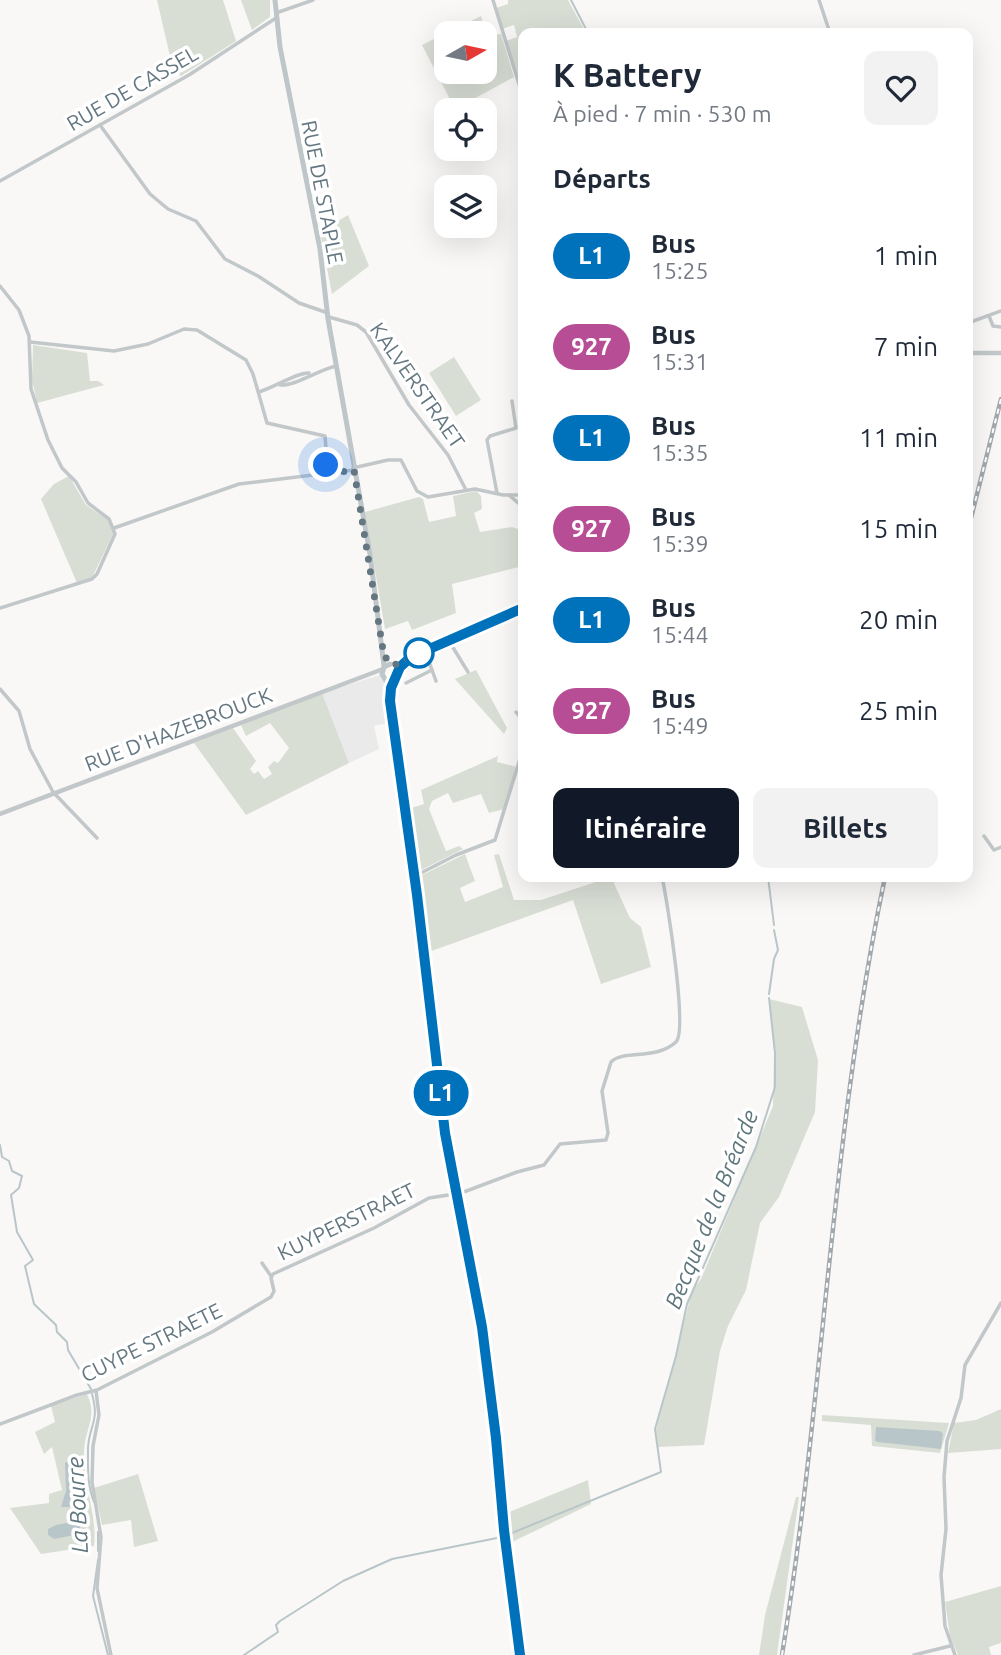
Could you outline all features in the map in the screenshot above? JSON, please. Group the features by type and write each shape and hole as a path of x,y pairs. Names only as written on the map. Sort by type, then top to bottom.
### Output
{"main road":[{"name":"RUE DE STAPLE","path":"275,0 293,122 320,243 336,366 348,417 353,468 373,576 383,670"},
{"name":"RUE DE STAPLE","path":"383,652 397,676"},
{"path":"393,665 383,670 390,699 415,876 445,1133 482,1327 520,1655"},
{"path":"387,680 397,676"},
{"path":"390,699 397,676"}],"street":[{"name":"RUE DE CASSEL","path":"0,181 200,69 276,16 313,0"},
{"path":"493,0 518,81"},
{"path":"819,0 828,28"},
{"name":"KALVERSTRAET","path":"100,125 150,194 168,209 195,221 225,259 258,276 299,303 357,325 367,333 409,405 448,455 466,490"},
{"path":"0,286 20,313 30,342 30,387 47,438 62,468 77,484 87,502 106,515 114,528 113,541 94,578 0,608"},
{"path":"973,321 1001,311"},
{"path":"989,316 993,325 1001,327"},
{"path":"30,342 114,351 148,344 182,330 195,329 244,359 267,423 325,436 328,474"},
{"path":"973,353 1001,353"},
{"path":"258,392 280,385 300,373 312,373 336,366"},
{"path":"497,493 487,440 492,435 516,428 512,401"},
{"path":"114,528 239,484 328,474 397,459 404,463 415,487 424,496 434,497 481,489 518,495"},
{"path":"509,495 518,503"},
{"path":"393,665 518,610"},
{"path":"449,641 468,672"},
{"path":"425,651 436,681"},
{"path":"397,676 402,664 411,657"},
{"name":"RUE D'HAZEBROUCK","path":"0,814 383,670"},
{"path":"407,683 410,679 432,670"},
{"path":"0,689 20,713 30,749 54,793 97,838"},
{"path":"415,876 496,839 518,766"},
{"path":"984,836 994,850 1001,847"},
{"name":"KUYPERSTRAET","path":"272,1297 274,1291 271,1276 374,1228 427,1199 457,1194 513,1173 544,1165 560,1144 606,1140 608,1133 603,1088 612,1061 620,1057 653,1055 678,1040 682,1030 663,882"},
{"path":"262,1263 271,1276"},
{"name":"CUYPE STRAETE","path":"0,1424 74,1396 96,1391 210,1333 272,1297"},
{"path":"955,1655 950,1646 944,1618 941,1571 946,1529 944,1474 947,1441 961,1398 965,1365 1001,1303"},
{"path":"96,1391 99,1415 93,1447 92,1482 101,1533 97,1592 111,1655"},
{"path":"914,1655 950,1646"}],"shaded area":[{"path":"157,0 223,0 236,41 181,76 173,69"},
{"path":"241,0 270,0 270,17 252,30"},
{"path":"508,0 568,0 583,28 518,28 518,76 506,41 517,37 514,25 502,29 496,8 508,4"},
{"path":"501,34 514,77 475,98 449,98 442,84 497,84 497,35"},
{"path":"434,39 434,68 422,45"},
{"path":"348,215 369,266 332,294 320,232"},
{"path":"33,345 87,353 90,381 98,381 104,385 37,403 32,380"},
{"path":"454,357 481,400 456,416 429,373"},
{"path":"69,476 86,505 108,520 113,534 92,578 77,583 41,499 54,484"},
{"path":"476,491 481,496 482,509 474,513 480,532 512,527 518,529 518,567 452,584 456,613 412,630 408,621 385,629 365,512 419,497 423,499 429,522 456,516 453,496"},
{"path":"476,670 507,728 504,734 455,679"},
{"path":"380,675 386,686 391,722 374,726 379,749 349,763 322,693"},
{"path":"322,693 349,763 246,815 194,743 233,728 256,761 250,769 254,774 258,771 264,779 272,774 268,767 274,761 278,763 289,748 270,723 246,736 241,725"},
{"path":"498,756 497,762 517,767 504,809 489,813 481,794 453,803 448,793 432,801 429,809 446,851 459,846 463,849 417,872 408,809 424,804 421,790"},
{"path":"465,854 475,881 460,888 465,902 503,887 494,855 499,854 514,900 541,900 596,882 613,882 630,918 641,927 651,967 601,984 573,900 426,953 418,877"},
{"path":"769,999 802,1007 818,1060 815,1112 779,1197 760,1223 746,1290 728,1326 720,1351 704,1445 658,1447 656,1430 692,1291 701,1279 773,1106 774,1052"},
{"path":"87,1394 91,1413 85,1442 84,1469 95,1533 94,1546 41,1554 10,1508 49,1503 49,1494 62,1490 52,1447 44,1454 35,1432 55,1422 51,1406"},
{"path":"1001,1409 1001,1449 948,1453 954,1423 976,1420"},
{"path":"822,1415 949,1423 940,1453 872,1446 871,1425 822,1421"},
{"path":"138,1474 158,1541 134,1547 131,1520 102,1525 94,1488"},
{"path":"588,1480 591,1504 508,1544 504,1514"},
{"path":"796,1497 799,1497 777,1655 759,1655 765,1615"},
{"path":"1001,1586 1001,1643 989,1647 991,1655 958,1655 950,1636 945,1602"}],"water":[{"path":"876,1427 940,1431 943,1434 941,1449 875,1441"},
{"path":"75,1457 80,1472 83,1502 78,1507 61,1507 66,1491 65,1463"},
{"path":"72,1522 80,1524 80,1534 54,1539 48,1535 48,1529"}],"waterway":[{"name":"Becque de la Bréarde","path":"571,0 585,28"},
{"name":"Becque de la Bréarde","path":"769,882 774,925"},
{"name":"Becque de la Bréarde","path":"769,994 774,959 778,950 774,930"},
{"name":"Becque de la Bréarde","path":"507,1535 661,1472 655,1429 676,1356 687,1304 756,1147 775,1087 775,1053 769,998"},
{"name":"La Bourre","path":"0,1145 2,1157 9,1161 12,1171 22,1176 19,1188 11,1195 17,1232 33,1260 25,1266 34,1304 56,1325 57,1332 67,1342 68,1350 91,1389"},
{"name":"La Bourre","path":"92,1394 95,1411 88,1448 88,1469 94,1502"},
{"name":"La Bourre","path":"98,1532 98,1551"},
{"name":"Becque de la Bréarde","path":"244,1655 278,1632 276,1625 280,1621 343,1581 392,1559 502,1537"},
{"name":"La Bourre","path":"98,1560 93,1596 108,1655"}],"railway":[{"path":"973,510 1001,399"},
{"path":"782,1655 808,1460 852,1071 884,882"}],"bus line":[{"name":"L1","path":"518,610 411,657 400,667 391,688 390,699 417,895 445,1133 482,1327 520,1655"}],"route":[{"path":"326,465 328,474 354,470 370,554 384,656 394,665 419,653"}]}
